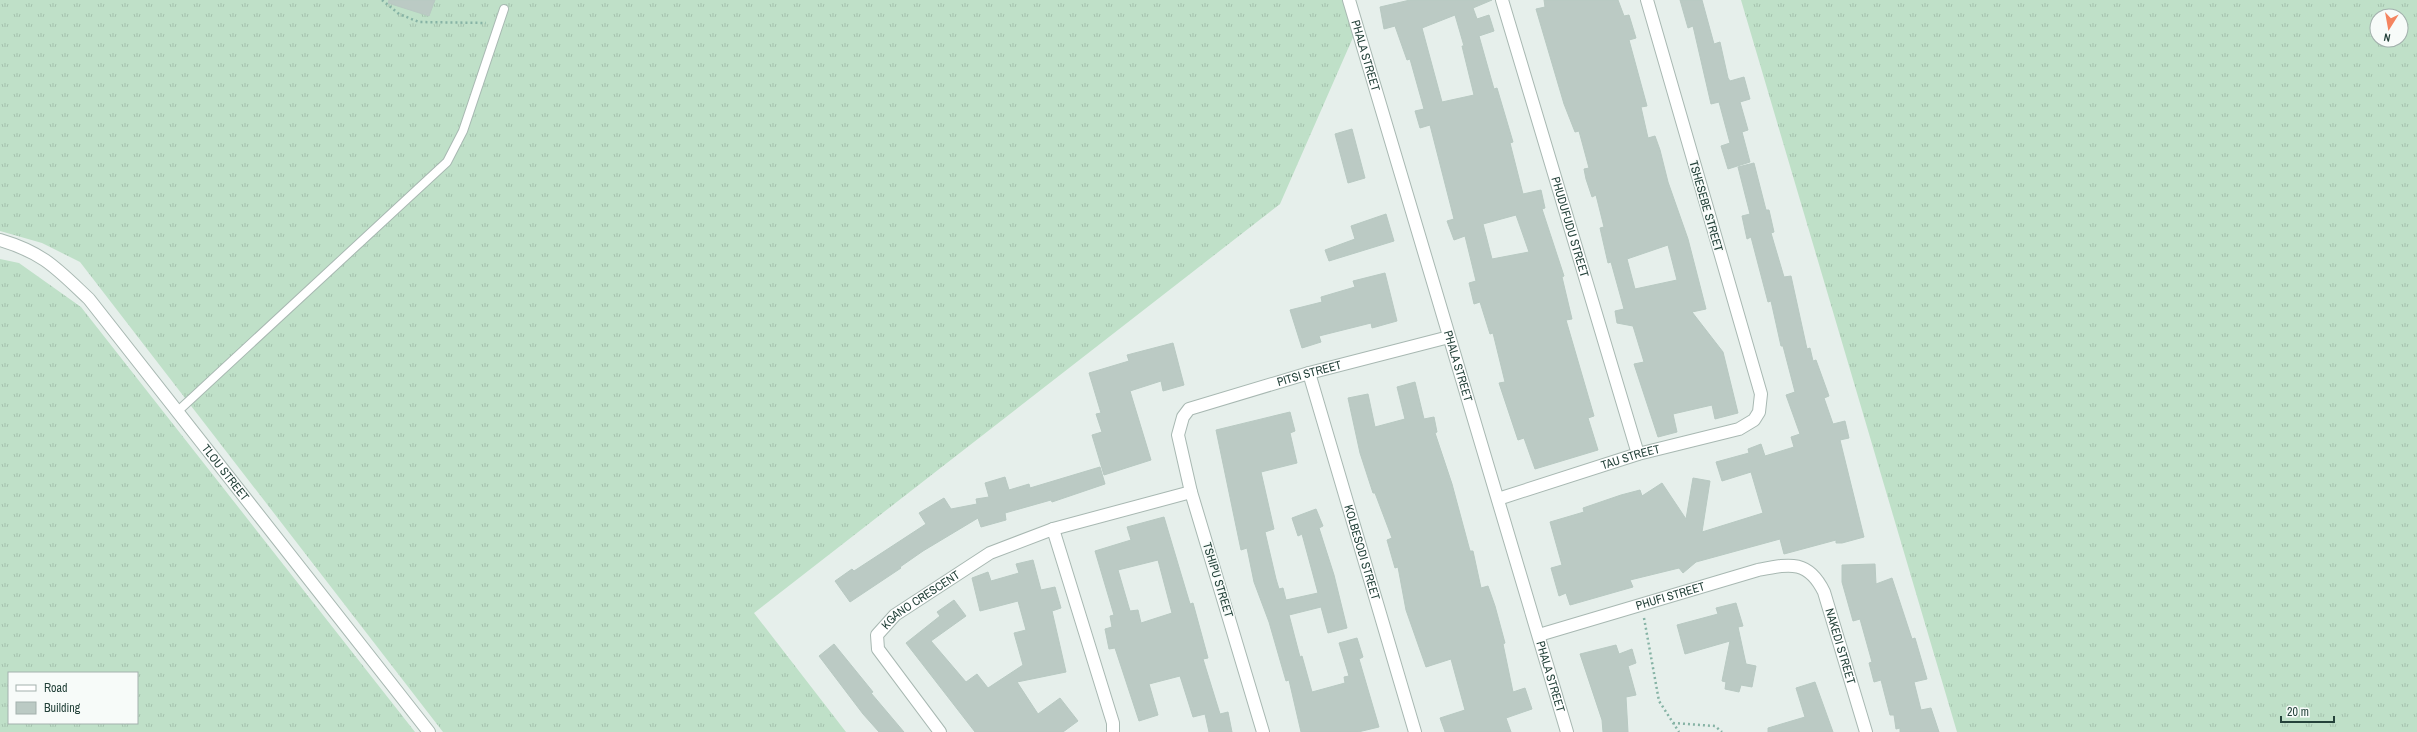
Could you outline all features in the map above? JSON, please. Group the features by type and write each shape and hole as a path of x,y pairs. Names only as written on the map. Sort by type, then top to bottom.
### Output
{"street":[{"name":"PHALA STREET","path":"1349,0 1567,732"},
{"name":"PHUDUFUDU STREET","path":"1502,0 1638,454"},
{"name":"TSHESEBE STREET","path":"1647,0 1761,394 1759,412"},
{"name":"TLOU STREET","path":"0,240 24,247 47,259 89,299 429,732"},
{"name":"PITSI STREET","path":"1179,426 1189,409 1309,373 1449,337"},
{"name":"KOLBESODI STREET","path":"1309,373 1415,732"},
{"name":"TAU STREET","path":"1498,499 1638,454 1739,429 1754,420 1759,412"},
{"name":"TSHIPU STREET","path":"1179,426 1178,435 1191,492 1263,732"},
{"name":"KGANO CRESCENT","path":"940,732 878,648 877,635 895,615 990,553 1053,529 1191,492"},
{"path":"1053,529 1113,723 1113,732"},
{"name":"PHUFI STREET","path":"1539,635 1641,606 1758,570 1787,564 1804,568"},
{"name":"NAKEDI STREET","path":"1804,568 1817,578 1824,592 1866,732"}],"lane":[{"path":"178,411 447,162 463,132 498,23 504,9"}],"path":[{"path":"382,0 399,14 419,22 498,23"},
{"path":"1641,606 1659,701 1679,732"},
{"path":"1673,723 1715,726 1722,732"}],"green space":[{"path":"0,0 1350,0 1358,26 1280,204 754,613 846,732 443,732 80,262 42,243 0,231"},
{"path":"1741,0 2417,0 2417,732 1957,732"},
{"path":"0,259 19,263 81,307 415,732 0,732"}],"building":[{"path":"389,0 435,0 429,16 388,3"},
{"path":"1410,0 1492,0 1473,8 1477,19 1489,15 1494,31 1479,36 1494,89 1497,88 1513,142 1510,143 1523,194 1541,190 1545,208 1542,209 1564,276 1562,277 1572,319 1566,320 1594,416 1588,418 1598,450 1535,469 1524,438 1518,440 1499,383 1505,382 1493,333 1490,334 1480,302 1474,304 1469,283 1476,281 1465,236 1454,240 1447,221 1454,219 1430,125 1420,128 1415,111 1424,109 1410,59 1407,60 1395,26 1384,29 1380,7","holes":["1455,15 1464,46 1462,46 1474,95 1442,102 1422,28","1516,215 1529,252 1492,259 1483,224"]},
{"path":"1544,0 1618,0 1624,16 1629,15 1636,38 1629,40 1647,106 1641,107 1648,138 1655,136 1660,150 1668,182 1688,239 1706,309 1692,312 1723,352 1738,413 1715,419 1712,405 1673,414 1677,432 1658,437 1634,364 1644,362 1633,326 1617,323 1615,311 1624,309 1611,262 1608,263 1600,228 1604,227 1596,195 1592,197 1586,179 1584,169 1589,168 1579,131 1575,132 1564,104 1536,9 1545,7","holes":["1668,245 1677,280 1635,289 1627,259"]},
{"path":"1680,0 1702,0 1714,44 1720,42 1728,78 1730,81 1744,77 1750,99 1740,102 1748,130 1742,132 1750,162 1728,169 1721,146 1730,143 1719,102 1711,104 1693,26 1688,28"},
{"path":"1352,129 1365,178 1348,183 1335,134"},
{"path":"1754,163 1766,210 1769,210 1774,232 1771,233 1784,277 1791,276 1807,349 1810,348 1813,361 1816,360 1829,396 1824,398 1833,424 1845,421 1849,438 1840,440 1864,537 1842,543 1836,543 1836,540 1784,554 1780,539 1696,562 1683,573 1679,568 1630,580 1633,587 1570,605 1566,593 1559,596 1551,568 1562,565 1550,522 1584,512 1583,508 1621,495 1640,490 1642,496 1662,483 1686,519 1693,478 1710,481 1702,532 1763,513 1751,472 1722,481 1716,462 1749,453 1748,449 1761,444 1765,456 1794,447 1791,437 1800,434 1786,395 1795,392 1783,346 1781,346 1771,301 1768,302 1751,237 1747,239 1742,216 1750,214 1738,167"},
{"path":"1386,214 1394,241 1329,261 1325,250 1355,239 1351,226"},
{"path":"1385,273 1397,321 1372,328 1371,323 1319,336 1321,342 1302,348 1290,310 1322,302 1321,297 1355,287 1353,281"},
{"path":"1173,343 1184,385 1163,391 1161,381 1130,391 1151,460 1104,475 1092,435 1102,432 1096,414 1101,413 1089,373 1129,361 1127,355"},
{"path":"1415,382 1424,419 1434,417 1437,432 1435,433 1452,484 1470,551 1473,551 1481,588 1488,586 1495,606 1505,643 1503,644 1513,692 1525,688 1532,709 1506,718 1511,732 1445,732 1440,718 1465,710 1451,659 1426,667 1406,610 1398,567 1395,568 1387,540 1392,538 1375,493 1373,493 1360,453 1348,398 1368,394 1375,427 1405,419 1397,387"},
{"path":"1290,412 1295,431 1290,433 1297,463 1261,472 1274,529 1265,532 1276,579 1279,589 1283,588 1286,600 1318,593 1302,534 1298,536 1292,518 1316,509 1323,526 1319,528 1334,575 1347,628 1328,633 1321,607 1289,615 1300,657 1302,656 1312,692 1345,683 1344,677 1349,676 1339,643 1357,638 1363,657 1359,659 1379,727 1358,732 1301,732 1289,680 1286,681 1269,622 1254,582 1247,548 1241,550 1216,430"},
{"path":"1100,467 1105,484 1052,502 1051,500 1005,513 1006,520 981,527 978,518 923,551 900,567 901,568 850,602 835,581 852,569 854,571 926,524 919,513 944,498 951,509 977,504 976,499 989,497 985,483 1005,477 1009,490 1029,484 1030,488"},
{"path":"1164,517 1190,604 1193,603 1208,658 1203,659 1220,714 1228,712 1232,732 1209,732 1205,714 1193,717 1180,676 1149,684 1158,715 1139,721 1115,648 1109,649 1105,629 1112,627 1110,616 1114,615 1095,551 1131,540 1127,527","holes":["1158,560 1172,613 1141,623 1138,610 1130,611 1118,570"]},
{"path":"1033,560 1041,590 1055,587 1061,608 1052,611 1066,672 1017,682 1038,714 1060,698 1078,721 1063,732 975,732 906,643 940,616 937,612 954,600 966,616 931,641 966,682 977,674 988,688 1023,665 1014,633 1026,630 1018,601 980,611 972,578 988,572 991,581 1019,573 1016,564"},
{"path":"1875,564 1876,584 1892,578 1912,639 1915,638 1927,679 1914,682 1921,710 1931,708 1939,732 1900,732 1900,728 1896,729 1894,715 1890,715 1881,680 1874,682 1869,663 1872,662 1860,619 1853,621 1842,582 1842,565"},
{"path":"1736,603 1743,626 1738,627 1746,664 1756,666 1752,687 1741,685 1739,692 1725,689 1726,682 1722,681 1730,641 1685,654 1677,625 1718,614 1716,608"},
{"path":"834,644 873,692 871,693 904,732 879,732 863,714 819,656"},
{"path":"1616,645 1619,654 1632,649 1636,663 1628,666 1636,695 1626,697 1628,732 1603,732 1602,720 1580,654"},
{"path":"1815,682 1833,732 1768,732 1768,728 1805,717 1796,688"}]}
